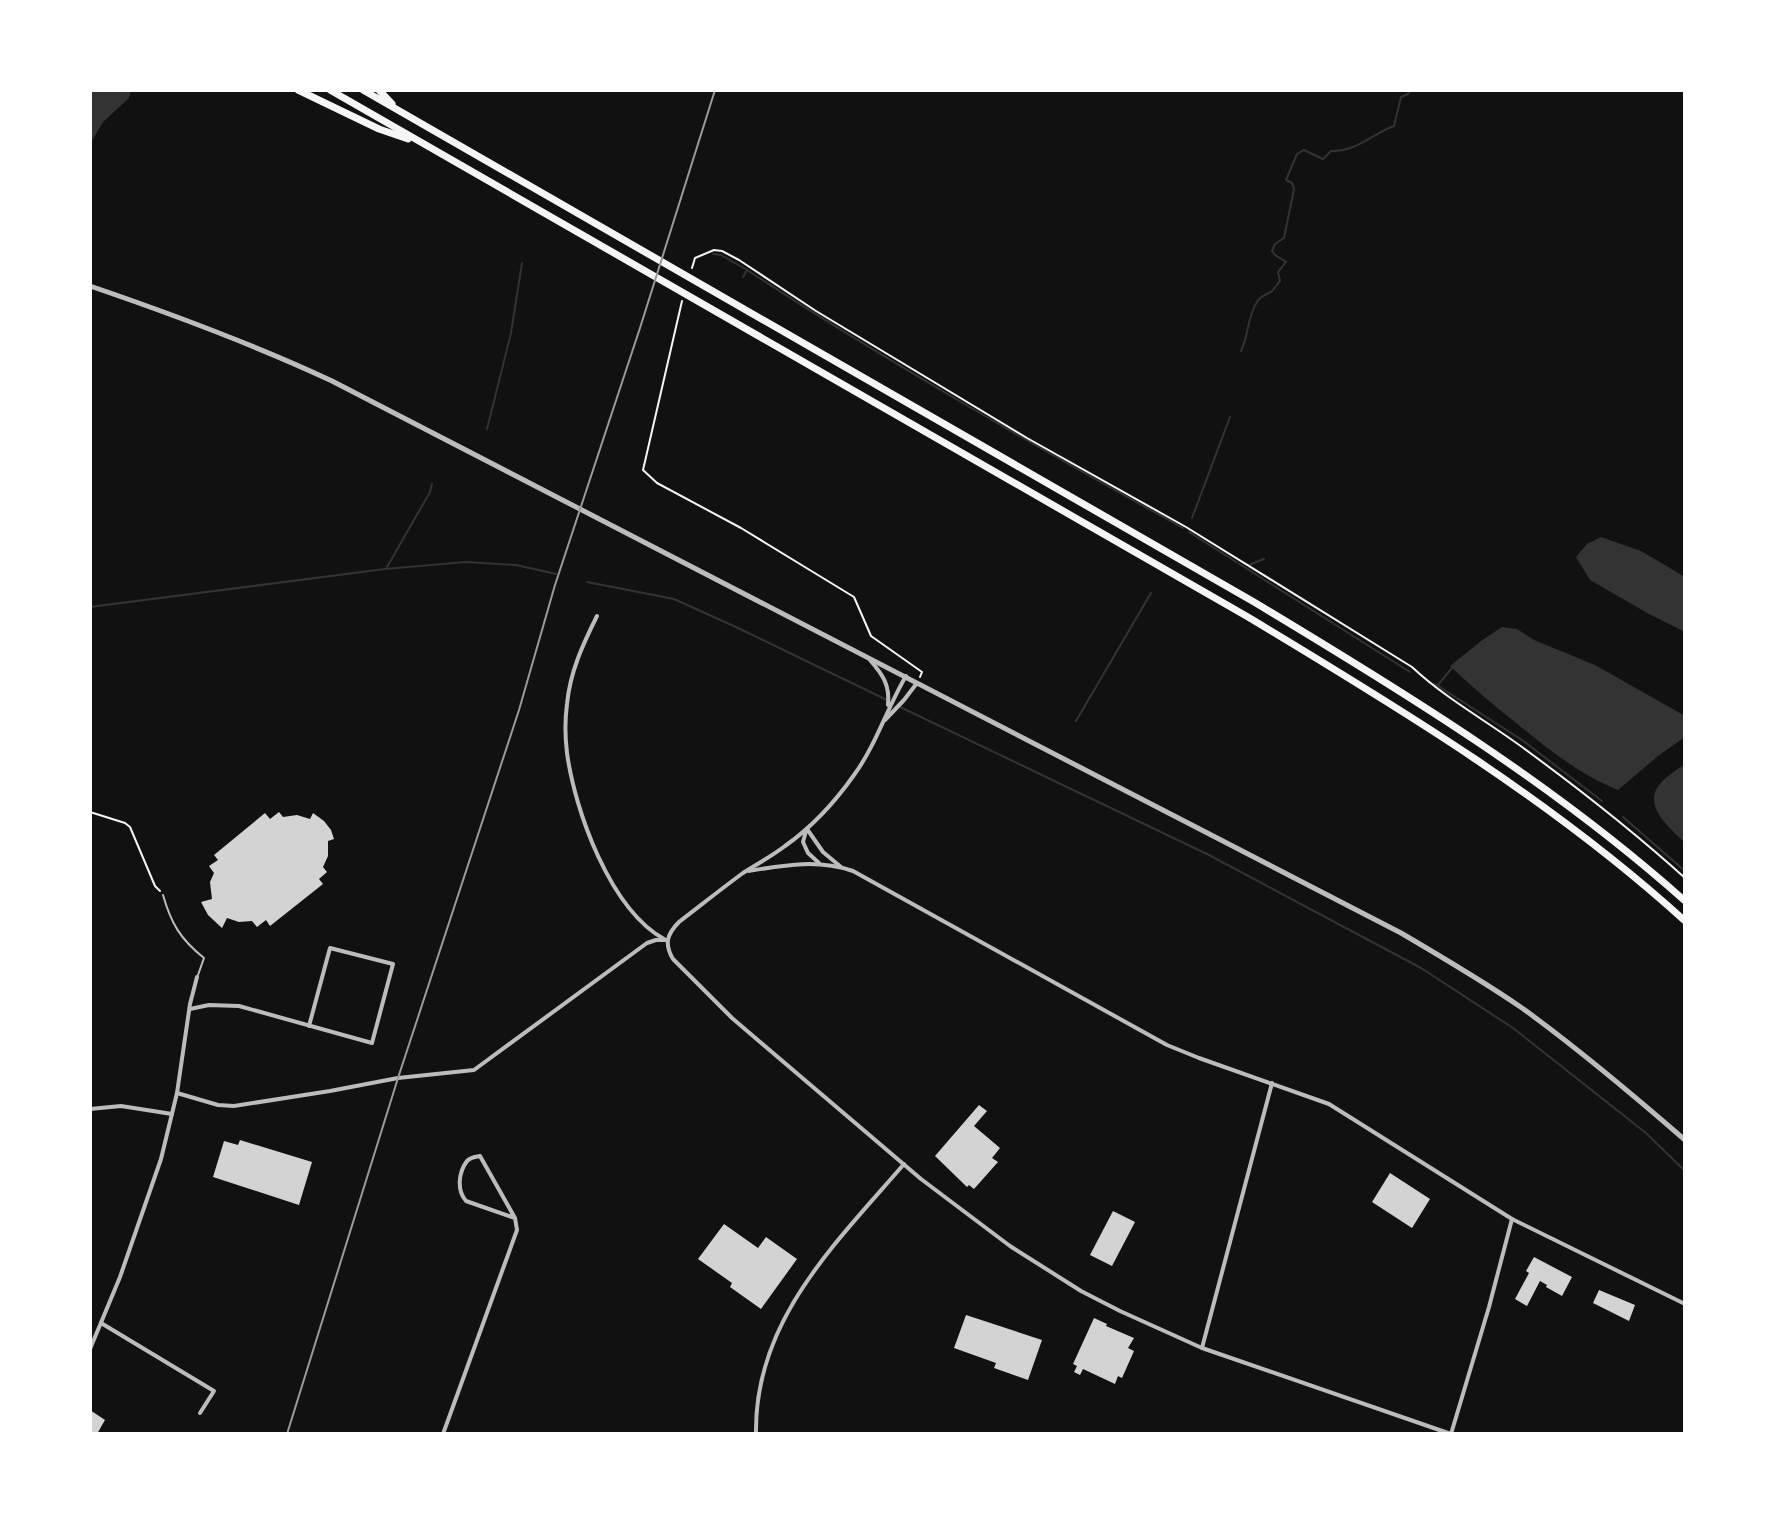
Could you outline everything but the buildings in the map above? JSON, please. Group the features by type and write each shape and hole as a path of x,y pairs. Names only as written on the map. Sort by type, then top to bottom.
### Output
{"highway":[{"path":"298,90 379,129 426,145"},
{"path":"330,90 649,273 686,299 1235,609 1423,723 1534,798 1685,921"},
{"path":"363,90 653,257 692,276 1240,594 1394,687 1560,800 1685,901"},
{"path":"379,90 396,109"}],"street":[{"path":"90,286 191,321 288,360 1411,938 1536,1018 1601,1068 1685,1140"},
{"path":"597,616 579,653 567,701 566,750 571,776 580,812 595,850 615,885 639,919 667,940"},
{"path":"865,655 884,677 892,694"},
{"path":"906,676 892,694 884,722 853,777 825,811 784,847 747,871 670,932 667,940 673,959 712,1000 976,1222 1081,1291 1202,1348 1451,1434 1512,1219"},
{"path":"884,722 917,683"},
{"path":"807,829 803,842 808,853 819,863"},
{"path":"807,829 823,852 843,868 1113,1016 1167,1045 1329,1104 1512,1219 1685,1304"},
{"path":"747,871 793,863 819,863 843,868"},
{"path":"177,1093 218,1105 234,1106 398,1078 469,1071 482,1065 647,943 667,940"},
{"path":"190,1009 209,1005 239,1006 309,1026 372,1043 393,964 330,948 309,1026"},
{"path":"90,1349 154,1183 177,1093 197,977"},
{"path":"1202,1348 1272,1083"},
{"path":"90,1109 121,1106 172,1114"},
{"path":"443,1434 517,1230 515,1218 480,1156 468,1160 459,1184 459,1191 466,1201 515,1218"},
{"path":"756,1434 762,1377 773,1340 790,1305 819,1264 904,1164"},
{"path":"101,1323 214,1391 200,1413"}],"lane":[{"path":"163,895 183,940 204,958 197,977"}],"path":[{"path":"692,276 695,258 714,250 722,251 1027,438 1186,527 1412,667 1433,686 1523,747 1608,811 1685,878"},
{"path":"686,299 643,470 657,483 741,528 854,597 871,636 922,672 917,683"},
{"path":"90,812 130,827 155,886 163,895"}],"shaded area":[{"path":"90,90 131,90 129,98 103,122 90,144"},
{"path":"1601,537 1641,551 1685,577 1685,632 1590,580 1576,557 1587,544"},
{"path":"1502,627 1517,629 1534,640 1595,665 1685,716 1685,737 1618,790 1579,770 1512,720 1450,666"},
{"path":"1685,764 1685,843 1660,816 1654,800 1662,781"}],"waterway":[{"path":"1241,351 1254,308 1260,298 1272,291 1280,281 1278,272 1286,262 1272,251 1275,244 1284,238 1294,189 1292,183 1286,180 1297,154 1304,150 1323,159 1331,151 1356,146 1394,126 1401,97 1411,90"},
{"path":"713,254 721,255 747,270 743,277"},
{"path":"487,429 511,333 522,263"},
{"path":"747,270 962,403 1183,528"},
{"path":"1192,518 1230,417"},
{"path":"387,567 432,484"},
{"path":"1189,532 1410,672"},
{"path":"1249,565 1264,559"},
{"path":"90,607 385,569 466,562 516,565 556,574"},
{"path":"587,582 674,599 889,701"},
{"path":"1076,721 1151,593"},
{"path":"1438,685 1452,668"},
{"path":"1435,684 1522,740 1602,801"},
{"path":"898,706 1209,855 1421,968 1513,1028 1646,1133 1685,1171"},
{"path":"1623,817 1685,871"}],"railway":[{"path":"287,1434 715,90"}]}
